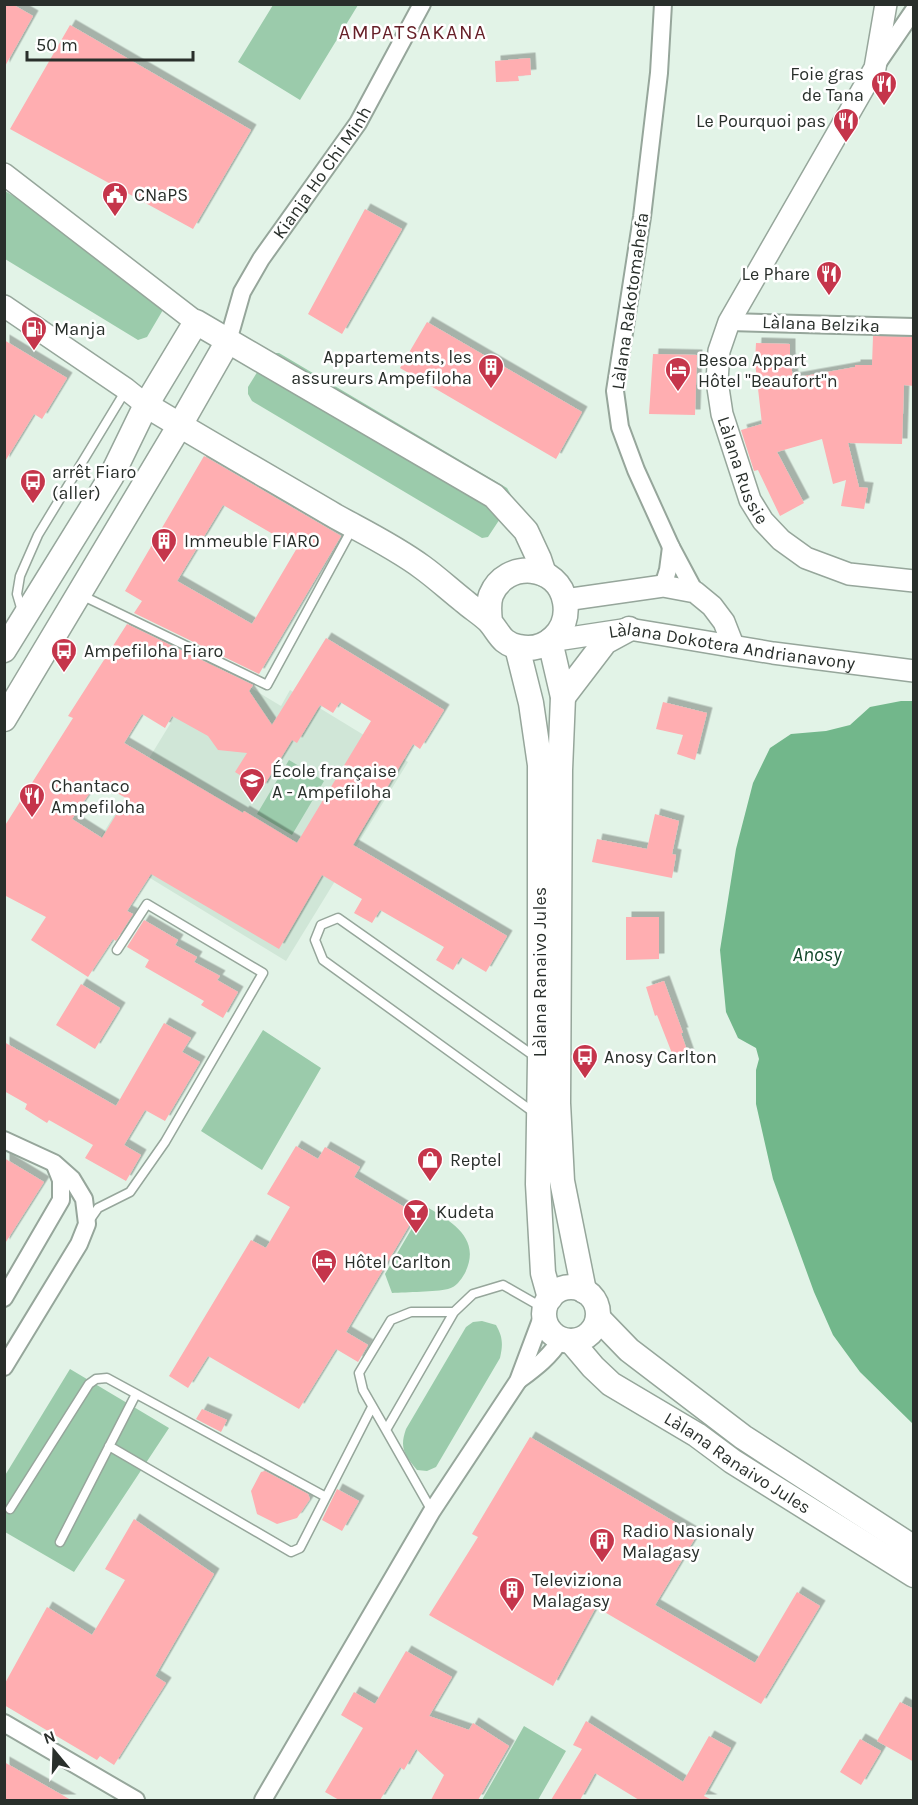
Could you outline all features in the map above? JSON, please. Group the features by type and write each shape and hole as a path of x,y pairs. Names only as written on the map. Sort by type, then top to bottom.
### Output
{"main road":[{"path":"7,641 111,477 146,405 196,322 494,496 526,531 544,574"},
{"name":"Kianja Ho Chi Minh","path":"4,719 228,341"},
{"path":"146,405 421,566 490,622 500,638 517,647 535,649 550,641 559,632 566,617 566,600 558,584 544,574 532,570 519,571 507,576 490,596 490,622"},
{"path":"563,697 605,642 629,629"},
{"name":"Làlana Ranaivo Jules","path":"550,641 563,697 560,770 558,1102 562,1181 584,1291"},
{"name":"Làlana Ranaivo Jules","path":"517,647 531,703 540,765 538,1184 547,1304"},
{"path":"576,1288 584,1291 596,1303 598,1311 598,1318 589,1334 581,1339 566,1340 551,1332 545,1321 547,1304 557,1291 576,1288"},
{"name":"Làlana Ranaivo Jules","path":"598,1318 629,1350 743,1437 914,1548"},
{"name":"Làlana Ranaivo Jules","path":"566,1340 611,1384 698,1435 732,1461 914,1575"}],"street":[{"name":"Kianja Ho Chi Minh","path":"228,341 242,292 261,259 358,123 422,4"},
{"name":"Làlana Rakotomahefa","path":"663,4 659,73 643,206 615,391 620,427 636,470 671,547 695,592"},
{"name":"Làlana Russie","path":"886,4 875,68 729,322 719,351 717,381 722,414 750,500 763,521 781,540 806,558 849,574 914,581"},
{"path":"875,68 914,10"},
{"path":"4,174 196,322"},
{"path":"4,306 146,405"},
{"name":"Làlana Belzika","path":"729,322 914,327"},
{"path":"663,586 671,547"},
{"path":"566,600 663,586 695,592 712,606 724,622 733,645"},
{"name":"Làlana Dokotera Andrianavony","path":"550,641 629,629 773,653 914,671"},
{"path":"4,1140 54,1163 72,1179 84,1199 87,1224 79,1244 4,1366"},
{"path":"4,1298 61,1200 61,1180 54,1163"},
{"path":"263,1800 432,1512 518,1381 547,1304"},
{"path":"518,1381 566,1340"},
{"path":"4,1723 136,1800"}],"lane":[{"path":"24,616 17,594 20,576 38,535 126,389"},
{"path":"78,593 267,685 353,526"},
{"path":"87,1224 98,1208 130,1192 165,1142 263,973 147,904 117,950"},
{"path":"539,1116 323,960 315,940 321,925 338,918 540,1060"},
{"path":"386,1430 454,1311 473,1294 503,1285 547,1304"},
{"path":"432,1512 363,1390 359,1373 391,1320 411,1312 454,1311"},
{"path":"10,1509 89,1384 96,1379 107,1378 326,1497"},
{"path":"60,1542 136,1394"},
{"path":"109,1446 291,1552 300,1548 372,1407"}],"shaded area":[{"path":"273,5 358,5 300,100 238,62"},
{"path":"5,191 168,287 170,298 147,337 138,340 5,259"},
{"path":"271,353 279,353 507,488 511,495 511,502 488,537 482,538 252,401 248,394 248,387"},
{"name":"École française A - Ampefiloha","path":"208,662 281,706 290,690 408,762 286,961 96,845"},
{"path":"289,760 324,781 292,835 257,814"},
{"path":"263,1030 321,1068 262,1170 201,1131"},
{"path":"425,1206 454,1225 467,1240 470,1250 465,1273 458,1283 448,1289 392,1293 385,1274"},
{"path":"482,1321 496,1325 500,1333 502,1349 500,1358 436,1467 427,1471 417,1470 404,1451 403,1442 406,1429 466,1327 473,1322"},
{"path":"70,1369 169,1428 74,1572 5,1532 4,1477"},
{"path":"524,1726 566,1751 538,1800 482,1800"}],"water":[{"name":"Anosy","path":"914,701 913,1424 860,1372 833,1335 814,1292 773,1179 756,1104 756,1070 759,1059 756,1048 738,1038 726,1012 720,950 736,849 753,783 770,748 791,734 826,731 850,725 870,707"}],"building":[{"path":"4,4 12,4 33,16 4,68"},
{"path":"70,25 251,130 193,229 10,129"},
{"path":"530,58 531,75 518,76 519,81 496,82 495,61"},
{"path":"365,209 402,229 342,334 308,314"},
{"name":"Appartements, les assureurs Ampefiloha","path":"427,322 582,412 556,459 400,368"},
{"path":"873,336 914,337 914,386 904,385 902,444 848,443 859,487 868,488 864,509 841,506 846,480 833,484 822,439 777,452 804,503 780,516 758,470 754,471 741,430 762,424 755,362 756,343 790,344 793,378 855,367 855,365 872,365"},
{"path":"4,340 67,378 42,419 34,414 4,463"},
{"path":"653,354 697,355 695,415 649,414"},
{"name":"Immeuble FIARO","path":"204,456 341,536 259,674 134,613 142,601 125,591","holes":["223,505 297,548 252,624 177,581"]},
{"path":"127,624 253,685 249,691 272,725 326,638 444,710 420,749 413,744 353,845 507,936 486,972 461,957 453,970 436,960 444,947 380,910 372,923 354,913 362,899 322,875 279,949 151,874 127,911 133,914 116,941 113,939 88,977 31,940 46,917 4,895 4,827 73,718 68,716","holes":["340,702 371,721 297,843 124,743 142,714 165,728 172,716 208,736 218,750 247,753 235,772 262,789 292,740 297,743 320,705 333,713","97,782 126,798 102,838 72,819"]},
{"path":"663,702 707,713 695,760 677,754 683,735 656,729"},
{"path":"655,814 679,821 672,854 676,855 672,878 592,862 597,839 647,849"},
{"path":"626,917 659,917 659,959 626,960"},
{"path":"144,920 178,940 175,945 197,957 194,962 220,976 217,980 238,992 223,1018 201,1005 204,1001 145,967 149,960 127,947"},
{"path":"664,981 689,1056 675,1061 657,1015 655,1016 646,987"},
{"path":"81,984 120,1008 95,1049 56,1025"},
{"path":"164,1023 191,1038 182,1052 200,1062 165,1121 145,1110 124,1145 141,1155 126,1181 85,1158 93,1145 49,1120 47,1123 25,1109 27,1104 4,1091 4,1042 116,1106"},
{"path":"296,1146 318,1159 325,1147 360,1167 354,1177 416,1214 346,1332 368,1345 358,1362 336,1349 299,1409 208,1356 188,1388 169,1376 251,1240 266,1248 290,1207 267,1194"},
{"path":"4,1158 44,1182 4,1245"},
{"path":"202,1409 227,1420 221,1432 196,1419"},
{"name":"Radio Nasionaly Malagasy","path":"530,1437 697,1535 655,1605 755,1663 797,1592 820,1606 761,1704 596,1607 553,1686 429,1615 478,1537 472,1534"},
{"path":"265,1471 308,1494 310,1499 297,1518 277,1524 257,1514 251,1491 261,1472"},
{"path":"337,1489 359,1501 342,1531 322,1520"},
{"path":"134,1519 214,1574 155,1676 166,1683 114,1765 100,1756 97,1760 4,1705 4,1685 47,1607 92,1635 125,1580 105,1569"},
{"path":"406,1651 452,1677 429,1716 469,1730 473,1723 509,1746 478,1800 431,1800 444,1775 416,1749 404,1770 400,1767 380,1800 339,1800 325,1792 363,1728 341,1715 354,1692 375,1704"},
{"path":"900,1702 914,1709 914,1762 877,1741"},
{"path":"586,1721 683,1782 709,1736 731,1748 704,1796 712,1800 639,1800 595,1773 580,1800 551,1800 582,1749 573,1745"},
{"path":"860,1739 881,1751 861,1785 840,1772"},
{"path":"4,1762 71,1800 4,1800"}],"place":[{"name":"Foie gras de Tana","path":"884,107"},
{"name":"Le Pourquoi pas","path":"846,144"},
{"name":"CNaPS","path":"115,218"},
{"name":"Le Phare","path":"829,297"},
{"name":"Manja","path":"34,352"},
{"name":"Appartements, les assureurs Ampefiloha","path":"491,390"},
{"name":"Besoa Appart Hôtel \"Beaufort\"n","path":"678,393"},
{"name":"arrêt Fiaro (aller)","path":"33,505"},
{"name":"Immeuble FIARO","path":"164,564"},
{"name":"Ampefiloha Fiaro","path":"64,674"},
{"name":"École française A - Ampefiloha","path":"252,804"},
{"name":"Chantaco Ampefiloha","path":"32,819"},
{"name":"Anosy Carlton","path":"585,1080"},
{"name":"Reptel","path":"430,1183"},
{"name":"Kudeta","path":"416,1235"},
{"name":"Hôtel Carlton","path":"324,1285"},
{"name":"Radio Nasionaly Malagasy","path":"602,1564"},
{"name":"Televiziona Malagasy","path":"512,1613"}],"district":[{"name":"AMPATSAKANA","path":"413,32"}]}
